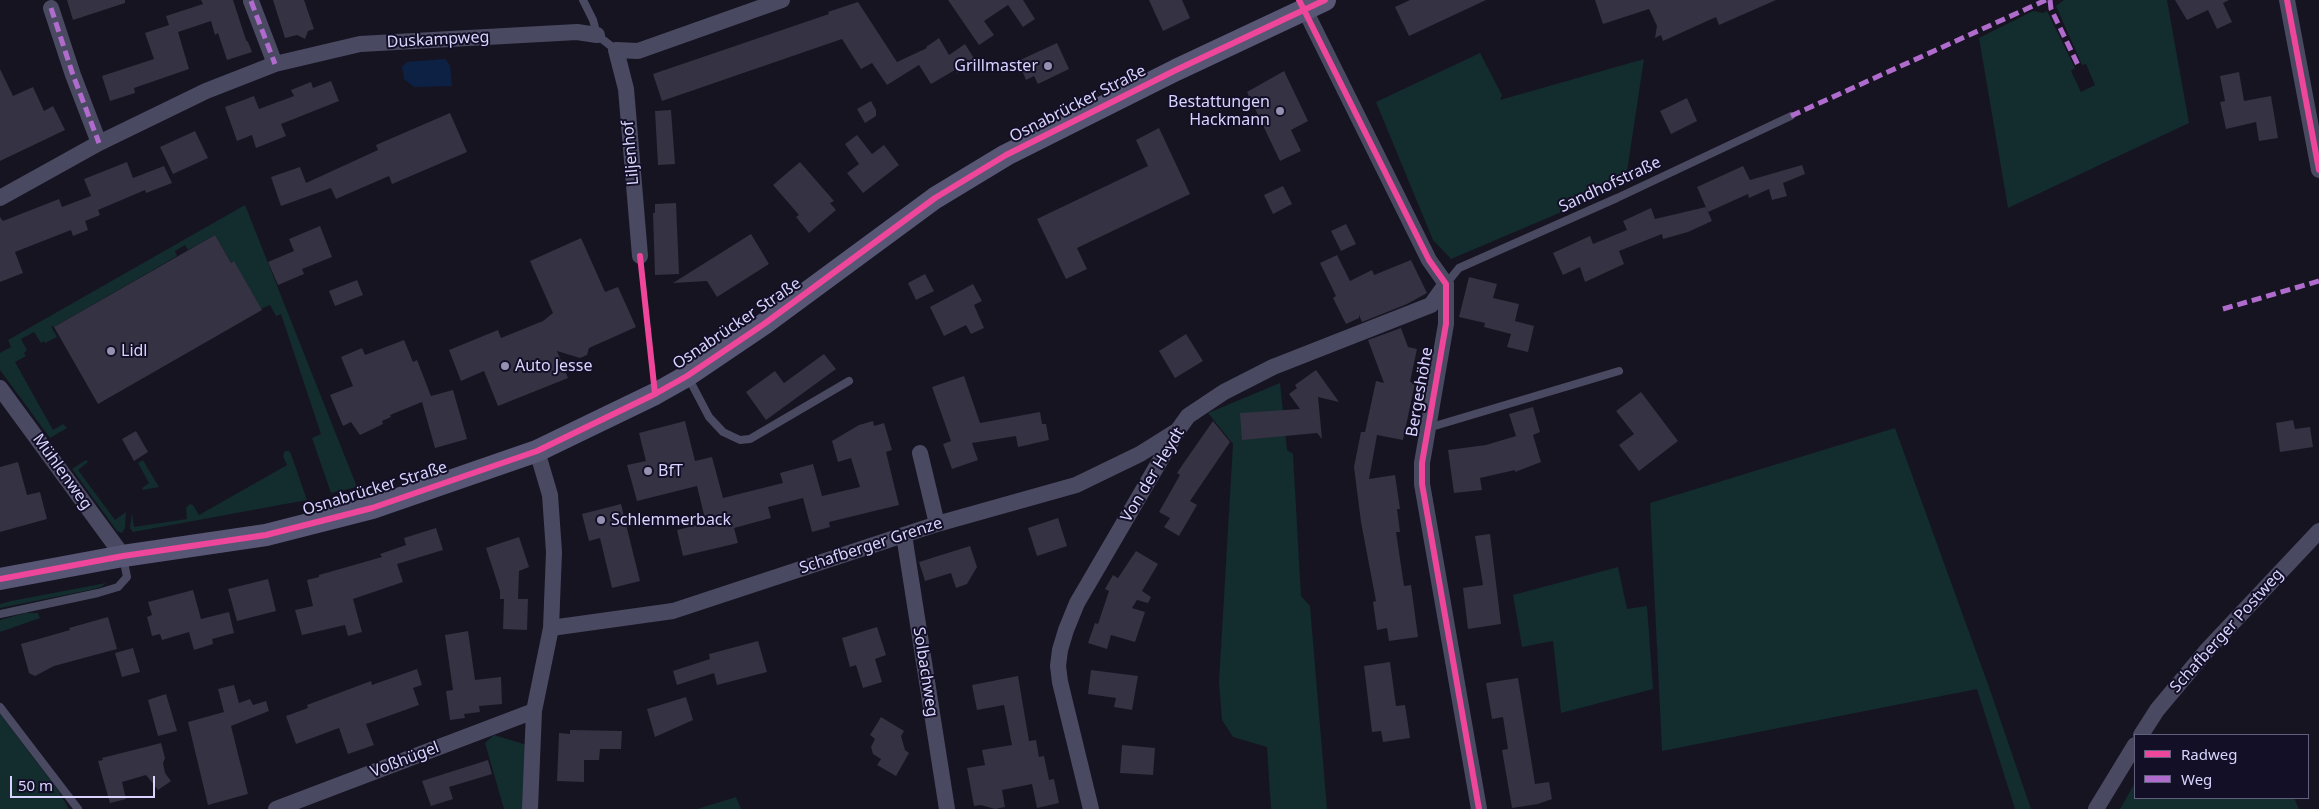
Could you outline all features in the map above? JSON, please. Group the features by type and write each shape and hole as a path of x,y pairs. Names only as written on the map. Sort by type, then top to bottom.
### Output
{"main road":[{"name":"Osnabrücker Straße","path":"0,579 123,556 276,532 372,508 537,451 655,394 687,376 764,324 935,198 1006,155 1176,70 1317,3"}],"street":[{"path":"616,50 638,51 782,0"},
{"path":"2287,0 2319,170"},
{"path":"252,1 274,64"},
{"path":"1317,3 1429,260 1446,284"},
{"path":"51,8 73,75 99,143"},
{"name":"Duskampweg","path":"0,198 99,143 206,91 274,64 360,44 577,32 597,35"},
{"name":"Liljenhof","path":"616,50 626,89 640,256"},
{"name":"Bergeshöhe","path":"1446,284 1446,324 1422,464 1422,484 1479,809"},
{"name":"Von der Heydt","path":"1091,809 1060,682 1058,666 1060,650 1066,630 1078,603 1178,430 1188,416 1224,392 1273,367 1431,305 1446,284"},
{"name":"Mühlenweg","path":"0,388 123,556"},
{"name":"Schafberger Grenze","path":"552,628 673,611 937,524 1076,485 1140,454 1178,430"},
{"path":"530,809 534,711 552,628 554,543 550,495 537,451"},
{"path":"920,453 937,524"},
{"name":"Schafberger Postweg","path":"2142,734 2157,710 2208,649 2319,531"},
{"name":"Solbachweg","path":"904,535 947,809"},
{"name":"Voßhügel","path":"276,808 534,711"},
{"path":"2096,809 2134,747"}],"lane":[{"path":"582,0 593,20 597,35 616,50"},
{"name":"Sandhofstraße","path":"1446,284 1459,268 1617,198 1791,116"},
{"path":"1428,428 1619,371"},
{"path":"687,376 709,417 723,432 740,440 750,439 849,381"},
{"path":"0,614 118,587 127,577 123,556"},
{"path":"0,707 78,809"}],"green space":[{"path":"2064,0 2167,0 2189,123 2008,208 1979,38 2033,11 2043,13 2047,11 2075,68 2071,71 2081,92 2095,85 2086,64 2082,65 2056,6"},
{"path":"1480,53 1502,95 1500,100 1644,59 1625,185 1451,259 1433,240 1376,102"},
{"path":"245,205 357,487 331,493 312,438 321,434 281,314 276,316 270,305 261,309 234,262 231,263 215,235 188,250 185,245 175,251 177,256 54,327 51,326 57,337 41,343 34,332 21,339 27,350 24,353 26,356 15,362 53,430 63,424 67,428 50,438 0,370 0,353 11,347 8,340"},
{"path":"1280,383 1287,450 1293,454 1301,596 1310,606 1327,809 1271,809 1267,747 1233,737 1222,720 1219,682 1233,444 1208,413"},
{"path":"1895,428 2031,809 2015,809 1977,689 1662,751 1650,503"},
{"path":"285,451 289,451 291,454 307,500 133,532 130,528 132,513 134,527 187,519 186,508 190,504 193,505 199,515 287,465 283,456"},
{"path":"86,460 88,462 78,470 115,520 126,512 125,528 122,533 117,531 72,469"},
{"path":"143,460 159,487 143,490 142,488 149,483 138,463"},
{"path":"1618,567 1627,609 1647,606 1653,689 1561,713 1553,641 1522,647 1513,595"},
{"path":"106,583 101,587 90,590 0,608 0,604 11,601"},
{"path":"25,613 38,613 40,618 0,632 0,620"},
{"path":"0,714 58,790 69,809 0,809"},
{"path":"494,735 527,745 524,809 504,809 485,743"},
{"path":"2134,785 2134,799 2294,799 2299,809 2120,809"},
{"path":"736,797 741,809 697,809"}],"water":[{"path":"445,59 450,65 452,86 414,87 404,79 402,67 407,62"}],"building":[{"path":"67,0 125,0 125,3 73,20"},
{"path":"201,0 233,0 246,40 252,52 227,60 218,33 215,35 211,21 178,32 189,69 134,88 135,93 110,101 102,76 154,59 145,33 169,25 166,16 203,4"},
{"path":"273,0 304,0 314,29 308,31 305,39 297,35 285,38"},
{"path":"948,0 1023,0 1035,19 1023,27 1008,5 984,21 994,35 979,45"},
{"path":"1149,0 1182,0 1190,18 1163,31"},
{"path":"1410,0 1486,0 1409,36 1395,7"},
{"path":"1595,0 1776,0 1719,25 1716,17 1663,41 1661,35 1655,38 1657,26 1649,9 1603,24"},
{"path":"2175,0 2229,0 2223,3 2232,22 2217,29 2208,10 2187,20"},
{"path":"858,2 897,62 927,48 939,38 949,55 965,44 975,60 957,73 955,70 931,84 919,65 887,85 872,63 861,69 842,39 662,101 653,74 829,14 828,12"},
{"path":"1057,43 1069,69 1038,84 1034,76 1026,80 1018,61"},
{"path":"0,69 13,96 33,87 44,111 53,106 65,130 0,161"},
{"name":"Bestattungen Hackmann","path":"1284,71 1308,121 1291,130 1301,151 1280,161 1247,92"},
{"path":"2239,72 2244,101 2271,96 2278,138 2259,141 2256,122 2226,129 2220,102 2225,101 2220,76"},
{"path":"331,81 339,101 281,124 286,136 256,148 252,135 237,141 225,107 254,96 259,109 294,96 291,90 311,82 313,88"},
{"path":"1687,98 1697,121 1671,134 1660,111"},
{"path":"871,101 876,110 876,116 865,123 857,109"},
{"path":"671,110 675,164 658,165 655,111"},
{"path":"450,113 467,152 392,184 389,176 336,199 331,188 281,206 271,177 300,167 306,183 378,150 376,145"},
{"path":"1159,128 1190,194 1077,248 1087,269 1066,279 1037,219 1148,166 1136,140"},
{"path":"195,131 208,158 173,174 160,147"},
{"path":"857,135 872,154 884,145 899,165 863,193 847,173 859,164 845,144"},
{"path":"127,162 133,178 164,166 172,183 146,193 145,190 98,210 100,215 85,221 88,230 73,236 71,230 15,252 23,273 0,282 0,217 3,221 59,199 62,207 91,196 84,179"},
{"path":"800,162 834,201 830,203 836,210 809,233 796,217 799,215 773,185"},
{"path":"1802,165 1805,174 1783,183 1787,196 1772,200 1769,189 1749,198 1748,194 1708,212 1697,187 1743,166 1750,180"},
{"path":"1283,186 1292,204 1273,214 1264,195"},
{"path":"676,203 679,274 655,275 653,213 655,213 655,204"},
{"path":"1706,207 1712,221 1688,232 1663,239 1662,234 1619,251 1624,264 1585,282 1580,267 1563,275 1553,253 1590,236 1593,244 1627,230 1623,221 1651,208 1655,219"},
{"path":"1346,224 1356,244 1341,251 1331,231"},
{"path":"320,226 332,257 302,269 304,274 278,285 268,262 294,251 289,239"},
{"path":"751,234 769,264 717,297 707,281 673,283"},
{"path":"215,235 231,263 234,261 262,310 98,404 54,327"},
{"path":"581,238 605,292 618,287 636,327 589,348 587,355 580,358 557,351 568,378 498,406 484,371 461,381 449,350 498,330 501,338 543,321 553,313 530,261"},
{"path":"1337,255 1350,281 1372,270 1374,275 1411,260 1427,293 1407,304 1362,322 1359,315 1359,318 1346,324 1333,298 1336,296 1320,263"},
{"path":"925,274 934,291 916,300 908,283"},
{"path":"1469,277 1497,284 1493,298 1519,304 1515,321 1534,326 1528,352 1507,347 1511,334 1484,327 1485,323 1459,317"},
{"path":"357,280 363,295 335,306 329,291"},
{"path":"973,284 982,301 974,305 984,328 971,334 966,325 944,336 930,307"},
{"path":"1401,328 1408,347 1417,349 1410,382 1415,383 1403,440 1377,435 1369,479 1395,475 1400,509 1397,509 1400,532 1396,532 1404,586 1411,585 1418,637 1389,641 1387,628 1377,630 1373,602 1376,601 1361,522 1354,467 1361,432 1365,432 1376,381 1384,383 1368,340"},
{"path":"1186,334 1203,361 1175,378 1159,351"},
{"path":"404,340 413,362 417,360 431,396 453,390 467,439 435,448 422,402 390,415 391,417 382,421 383,424 360,435 351,422 343,426 330,395 353,386 341,357 362,348 365,355"},
{"path":"824,354 836,369 766,420 746,392 775,371 784,383"},
{"path":"1316,370 1339,402 1318,397 1322,439 1317,433 1242,440 1240,413 1300,409 1289,394 1297,388 1295,385"},
{"path":"964,376 980,423 1040,412 1042,424 1046,424 1049,440 1018,447 1016,436 972,443 978,460 952,469 943,444 951,441 932,387"},
{"path":"1641,392 1678,441 1639,471 1619,445 1634,434 1616,411"},
{"path":"1533,407 1540,432 1533,435 1541,462 1515,472 1515,470 1480,478 1482,490 1454,493 1448,450 1486,445 1516,436 1509,414"},
{"path":"2293,420 2295,429 2310,427 2313,447 2280,452 2276,423"},
{"path":"685,421 695,461 712,457 723,498 783,483 780,473 813,464 822,496 860,487 851,458 838,462 832,441 859,425 873,421 874,426 884,423 892,450 886,452 899,505 829,522 830,527 812,532 803,498 768,507 771,518 734,528 738,543 683,556 677,530 706,523 697,486 637,501 627,465 646,461 639,433"},
{"path":"1213,421 1230,442 1190,501 1197,505 1179,536 1164,527 1170,518 1159,512 1180,475 1177,473"},
{"path":"136,431 148,452 134,461 122,439"},
{"path":"18,462 27,495 40,492 47,519 0,532 0,467"},
{"path":"621,504 640,581 612,588 600,538 589,541 582,514"},
{"path":"1058,518 1067,546 1037,556 1028,528"},
{"path":"436,528 443,550 397,564 403,582 353,599 362,632 348,636 345,625 302,635 295,610 313,606 307,580 382,557 380,554 406,545 404,538"},
{"path":"1490,534 1501,624 1468,629 1463,588 1483,585 1475,536"},
{"path":"519,537 529,567 519,571 518,599 528,599 527,630 503,629 504,599 500,599 500,591 486,548"},
{"path":"970,546 977,567 967,584 956,588 951,573 925,581 919,562"},
{"path":"1136,551 1158,564 1142,591 1151,597 1148,603 1137,600 1132,608 1145,612 1135,642 1111,635 1107,649 1088,643 1095,623 1098,624 1109,591 1105,589 1113,575 1118,578"},
{"path":"268,579 276,611 237,621 228,589"},
{"path":"193,590 201,619 229,612 234,633 212,639 213,644 194,650 189,632 162,640 160,634 152,636 147,617 152,615 148,602"},
{"path":"108,617 117,649 54,666 35,676 29,673 21,644"},
{"path":"877,627 886,655 875,659 882,682 863,688 856,665 850,667 842,638"},
{"path":"468,631 475,680 501,677 502,704 479,706 480,712 464,714 465,718 450,720 446,691 453,690 445,635"},
{"path":"758,641 767,672 717,685 714,673 677,685 673,671 710,659 709,654"},
{"path":"133,648 140,672 122,677 115,653"},
{"path":"1390,662 1396,706 1405,705 1410,738 1383,742 1381,731 1372,732 1364,666"},
{"path":"417,669 422,685 413,688 419,705 366,724 374,745 348,754 339,728 296,744 286,716 308,708 307,705 371,681 372,685"},
{"path":"1091,670 1138,676 1132,710 1114,707 1116,698 1088,694"},
{"path":"1018,676 1029,741 1036,740 1039,757 1044,756 1049,780 1054,779 1059,803 1037,808 1032,784 1002,790 1005,807 995,809 981,805 974,806 967,768 985,765 982,750 1012,745 1004,705 977,710 972,685"},
{"path":"1518,678 1535,784 1549,782 1552,799 1538,804 1512,808 1502,750 1508,749 1503,717 1492,719 1486,683"},
{"path":"234,685 239,703 250,699 253,705 266,701 269,711 231,726 248,794 208,805 188,722 224,712 218,689"},
{"path":"166,694 177,731 158,736 148,700"},
{"path":"686,697 693,720 655,737 647,709"},
{"path":"881,717 904,731 901,736 905,750 909,753 896,776 877,765 881,759 873,754 871,747 875,739 870,735"},
{"path":"570,730 622,731 621,749 600,749 599,760 584,760 584,782 557,781 559,733 570,734"},
{"path":"161,743 165,758 163,763 165,773 171,781 158,790 146,775 122,782 126,799 110,803 98,761 103,760 102,758"},
{"path":"1122,745 1155,748 1153,775 1120,773"},
{"path":"488,760 492,774 449,787 453,799 431,806 422,781"}],"marked path":[{"path":"1791,116 2046,0"},
{"path":"2050,0 2051,9 2078,65"},
{"path":"251,1 275,64"},
{"path":"51,8 73,75 99,143"},
{"path":"2223,309 2319,281"}],"cycle path":[{"path":"1299,0 1429,260 1446,284 1446,324 1422,463 1422,484 1479,809"},
{"path":"0,579 123,556 266,535 372,508 537,451 655,394 687,376 764,324 935,198 1006,155 1176,70 1325,0"},
{"path":"2287,0 2319,170"},
{"path":"640,256 655,394"}],"place":[{"name":"Grillmaster","path":"1048,66"},
{"name":"Bestattungen Hackmann","path":"1280,111"},
{"name":"Lidl","path":"111,351"},
{"name":"Auto Jesse","path":"505,366"},
{"name":"BfT","path":"648,471"},
{"name":"Schlemmerback","path":"601,520"}]}
